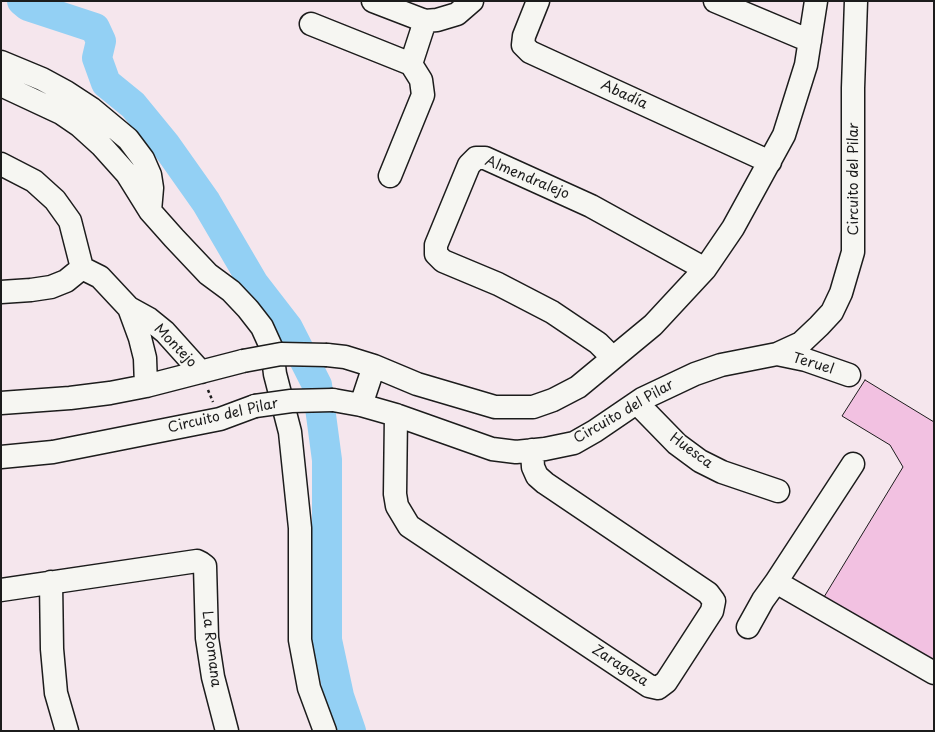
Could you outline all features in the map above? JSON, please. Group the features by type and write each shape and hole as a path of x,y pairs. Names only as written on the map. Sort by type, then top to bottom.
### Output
{"street":[{"path":"372,1 425,21 437,20 457,14 472,1"},
{"name":"Abadía","path":"538,1 524,36 524,45 530,52 770,162"},
{"path":"715,1 810,41"},
{"path":"1,403 70,398 146,386 243,361 280,354 345,357 374,366 417,384 495,407 533,407 553,400 578,387 653,325 705,269 733,228 784,135 806,66 816,1"},
{"name":"Circuito del Pilar","path":"1,457 53,452 220,419 255,406 297,400 333,400 362,405 396,415 492,449 516,452 532,450 574,442 595,431 637,403 695,374 721,365 777,354 801,343 832,312 841,293 853,252 853,88 856,1"},
{"path":"411,64 425,21"},
{"path":"311,24 411,64 421,80 423,95 390,176"},
{"path":"1,62 42,79 66,92 92,109 128,139 143,159 150,175 152,188 150,211"},
{"path":"1,85 55,110 80,126 128,174 150,211 208,274 231,291 262,327 272,349 275,374 290,432 300,528 300,640 309,688 324,731"},
{"name":"Almendralejo","path":"613,358 598,343 552,312 498,284 443,261 436,254 436,245 469,165 476,158 486,158 591,206 705,269"},
{"path":"1,164 34,181 55,200 70,222 82,268 66,281 51,287 24,291 1,292"},
{"name":"Montejo","path":"82,268 100,277 129,308 149,319 165,332 200,372"},
{"name":"Montejo","path":"129,308 145,358 146,386"},
{"name":"Teruel","path":"777,354 806,360 849,375"},
{"path":"362,405 374,366"},
{"name":"Huesca","path":"637,403 677,444 700,461 737,478 778,491"},
{"name":"Zaragoza","path":"396,415 395,494 397,506 409,526 649,686 658,688 666,682 712,611 714,601 708,593 545,483 537,476 533,467 532,450"},
{"path":"748,627 763,600 853,464"},
{"name":"La Romana","path":"51,582 197,561 205,566 207,638 213,677 227,731"},
{"path":"1,590 51,582 52,649 56,693 63,730"},
{"path":"776,582 934,673"}],"path":[{"path":"200,372 220,419"}],"building":[{"path":"865,380 934,422 934,664 824,597 903,467 890,445 842,416"}],"waterway":[{"path":"22,1 28,6 95,28 101,41 97,58 106,83 133,105 165,144 206,202 254,284 288,328 317,385 327,460 327,640 339,696 351,731"}]}
